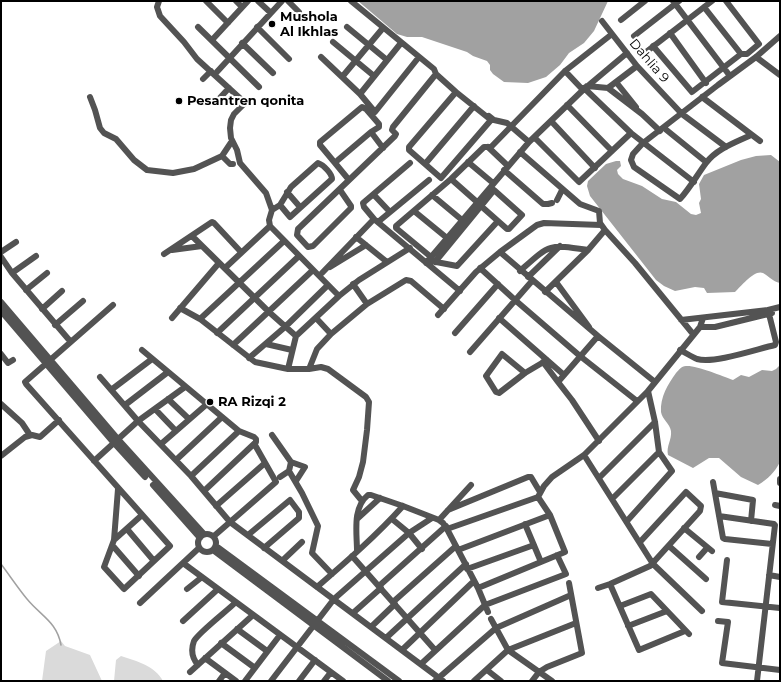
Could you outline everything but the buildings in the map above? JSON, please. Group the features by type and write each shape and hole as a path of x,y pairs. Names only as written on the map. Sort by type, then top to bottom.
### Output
{"street":[{"path":"159,1 157,7 160,16 184,42 197,59 244,103 231,120 230,128 232,141 237,150 240,163 266,193 272,210 270,226 313,270 320,274 338,296"},
{"path":"206,1 228,23"},
{"path":"236,1 242,7"},
{"path":"212,40 248,1"},
{"path":"258,1 270,13"},
{"path":"203,79 213,73 230,57 282,1"},
{"path":"288,1 299,12"},
{"path":"351,1 434,69 439,76 456,92 490,119 491,122 442,178 440,178 409,150 410,145 456,92"},
{"path":"646,52 712,1"},
{"path":"652,46 692,92 706,83 741,54 747,54 759,44 726,1"},
{"path":"621,20 641,2"},
{"path":"634,36 676,2 730,76"},
{"path":"704,7 741,54"},
{"name":"Dahlia 9","path":"602,21 637,66 682,114 726,147"},
{"path":"198,27 259,87"},
{"path":"257,27 289,59"},
{"path":"347,27 387,60"},
{"path":"342,77 383,28"},
{"path":"670,33 706,83"},
{"path":"460,291 396,228 396,226 451,179 484,147 491,147 565,71 612,34"},
{"path":"751,135 726,147 706,162 694,182 680,199 634,167 631,160 643,143 662,130 702,97 756,58 780,36"},
{"path":"333,42 374,76"},
{"path":"774,42 780,46"},
{"path":"242,43 273,73"},
{"path":"360,94 401,43"},
{"path":"430,261 479,204 493,183 531,140 585,88 627,53"},
{"path":"321,57 360,94 375,112 419,57"},
{"path":"756,58 780,75"},
{"path":"585,88 608,88 637,66"},
{"path":"565,71 585,88 630,133 694,182"},
{"path":"439,76 448,81 494,120 507,123 531,140 578,182 581,181 612,152 630,133"},
{"path":"340,190 351,208 313,246 308,247 297,235 298,229 395,136 396,134 392,130 393,127 439,76"},
{"path":"616,82 642,114"},
{"path":"218,100 229,88"},
{"path":"608,88 706,162"},
{"path":"90,97 100,128 104,133 116,139 134,160 147,170 166,173 180,173 194,170 222,156 232,141"},
{"path":"702,97 760,141"},
{"path":"567,105 612,152"},
{"path":"425,164 474,106"},
{"path":"335,163 370,132 379,126 379,124 366,109 362,108 320,142 320,145 349,180"},
{"path":"550,121 595,168"},
{"path":"370,132 383,148"},
{"path":"488,147 506,168 543,204 555,201 562,190"},
{"path":"520,152 562,190 583,206 599,211 603,228 635,263 693,334"},
{"path":"222,156 230,164 233,164"},
{"path":"468,162 493,183"},
{"path":"272,210 280,205 291,187 318,163 322,164 332,176 332,179 290,217 280,205"},
{"path":"410,163 363,203 376,221 410,248 430,261 457,266 498,221"},
{"path":"430,261 462,220 479,204 494,190 522,213 509,229 506,229 498,221 479,204 451,179"},
{"path":"320,274 356,237 390,212 429,180"},
{"path":"287,192 300,207"},
{"path":"432,194 462,220"},
{"path":"374,195 390,212"},
{"path":"414,211 447,238"},
{"path":"202,246 167,252 212,222 241,252"},
{"path":"438,315 480,268 537,225 544,223 603,228"},
{"path":"225,268 270,226"},
{"path":"545,292 588,250 603,228"},
{"path":"192,236 269,312 296,336"},
{"path":"356,237 387,262"},
{"path":"200,320 284,241"},
{"path":"1,252 16,242"},
{"path":"320,274 366,245"},
{"path":"520,271 542,251 550,248 560,246 588,250"},
{"path":"470,352 515,300 530,279 560,246"},
{"path":"288,369 296,336 338,296 353,284 410,248"},
{"path":"500,252 520,271 589,329 655,382"},
{"path":"1,256 12,273 70,341"},
{"path":"12,273 36,256"},
{"path":"217,332 299,256"},
{"path":"172,318 219,263"},
{"path":"480,268 580,356 637,401"},
{"path":"232,345 313,270"},
{"path":"26,290 47,273"},
{"path":"309,369 317,349 331,334 367,304 408,279 444,309"},
{"path":"556,282 589,324 589,329"},
{"path":"353,284 367,304"},
{"path":"455,333 498,284"},
{"path":"249,358 285,327 328,285"},
{"path":"42,309 62,291"},
{"path":"55,325 83,301"},
{"path":"1,302 48,361 115,440 202,536"},
{"path":"113,305 70,341 25,382 118,489 170,546 124,589 104,566 114,543 118,489"},
{"path":"700,327 715,327 769,312 780,307"},
{"path":"180,308 217,332 255,362 288,369 309,369 321,367 328,369 366,397 370,407 363,462 359,477 353,490 362,501"},
{"path":"1,311 48,361"},
{"path":"681,320 769,312"},
{"path":"680,350 696,358 717,359 775,345 776,342 769,312"},
{"path":"316,318 331,334"},
{"path":"499,318 545,361 564,375"},
{"path":"353,614 380,587 446,527 539,495 546,482 552,476 584,455 648,390 700,327 703,318"},
{"path":"558,382 598,336"},
{"path":"266,344 292,350"},
{"path":"142,350 239,432 255,438 257,441 255,445 204,491"},
{"path":"1,354 8,363 13,360"},
{"path":"525,373 502,354 486,376 498,393 525,373 545,361"},
{"path":"111,390 152,359"},
{"path":"545,361 599,441"},
{"path":"125,405 168,372"},
{"path":"100,377 138,421 191,476 230,522 421,664 439,680 496,628 571,595"},
{"path":"94,461 115,440 138,421 185,387"},
{"path":"627,521 672,472 659,452 655,422 648,390"},
{"path":"168,399 190,419"},
{"path":"1,404 22,423 30,435"},
{"path":"161,444 207,404"},
{"path":"155,409 176,431"},
{"path":"176,460 222,417"},
{"path":"1,456 25,437 30,435 40,437 59,420"},
{"path":"599,478 655,422"},
{"path":"191,476 239,432"},
{"path":"272,435 291,462 305,467 296,481"},
{"path":"214,536 276,482 255,445"},
{"path":"612,499 659,452"},
{"path":"584,455 653,564 702,610"},
{"path":"280,477 289,471 291,462"},
{"path":"216,506 265,463"},
{"path":"289,471 296,481 318,526 312,553 332,574"},
{"path":"448,510 528,477 531,478 550,515 565,551 478,588"},
{"path":"713,482 722,536 725,539 772,544"},
{"path":"439,520 471,485"},
{"path":"598,588 646,569 653,564 701,508 701,506 686,492 640,542"},
{"path":"715,493 753,500 751,520"},
{"path":"357,551 357,519 359,505 368,495 404,506 439,520 446,527 478,588 488,612"},
{"path":"357,519 380,498"},
{"path":"248,535 290,500 299,512 300,518 264,548"},
{"path":"318,587 392,519 404,506"},
{"path":"370,627 394,603 457,548 550,515"},
{"path":"114,543 142,516"},
{"path":"719,516 775,525 756,681"},
{"path":"271,681 334,599 409,533 432,518"},
{"path":"392,519 409,533 422,548"},
{"path":"525,524 541,562"},
{"path":"684,528 710,550 699,557"},
{"path":"127,529 154,561"},
{"path":"199,548 198,543 202,536 209,534 214,536"},
{"path":"214,536 216,540 215,548"},
{"path":"282,561 302,542"},
{"path":"114,543 139,576"},
{"path":"386,638 466,567 534,545"},
{"path":"669,546 706,579"},
{"path":"199,548 206,552 215,548"},
{"path":"140,603 199,548"},
{"path":"215,548 315,623 388,681"},
{"path":"421,664 434,650 485,605 566,574 558,555"},
{"path":"352,556 434,650"},
{"path":"727,560 722,602 780,608"},
{"path":"183,563 343,681"},
{"path":"769,575 780,577"},
{"path":"187,589 202,577"},
{"path":"402,650 474,581"},
{"path":"532,681 539,672 547,667 582,653 570,583"},
{"path":"610,584 639,650 687,632 651,594 620,606"},
{"path":"183,621 218,589"},
{"path":"198,665 193,657 192,651 195,639 236,602"},
{"path":"628,626 667,611"},
{"path":"190,672 253,615"},
{"path":"491,619 508,650 552,681"},
{"path":"718,621 728,622 722,663 758,668 780,668"},
{"path":"315,623 399,681"},
{"path":"474,681 508,650 576,623"},
{"path":"237,629 267,652"},
{"path":"245,681 280,635"},
{"path":"222,643 254,668"},
{"path":"205,658 236,681"},
{"path":"299,681 315,660"},
{"path":"486,670 501,681"},
{"path":"324,681 331,672"},
{"path":"219,681 225,673"}],"shaded area":[{"path":"358,1 608,1 594,31 584,43 569,53 560,65 546,77 528,83 504,82 493,74 487,61 467,52 422,37 407,37 397,34"},
{"path":"771,155 780,162 780,283 760,272 748,279 735,292 707,293 704,288 695,287 675,291 664,286 656,280 590,196 587,186 588,181 606,164 620,161 621,166 617,170 618,174 623,179 642,186 662,199 676,202 691,214 696,215 701,213 699,203 701,199 699,184 704,175 741,160 756,156"},
{"path":"780,365 780,462 765,480 758,485 741,477 719,458 709,458 693,468 668,455 671,431 662,415 661,406 665,391 681,367 696,367 733,380 741,375 749,377 762,370 772,371"},
{"path":"61,641 65,646 90,655 102,681 42,681 46,651"},
{"path":"121,656 139,662 150,668 160,676 163,681 114,681 116,660"}],"waterway":[{"path":"1,564 27,599 56,630 61,645"}],"place":[{"name":"Mushola Al Ikhlas","path":"272,24"},
{"name":"Pesantren qonita","path":"179,101"},
{"name":"RA Rizqi 2","path":"210,402"}]}
